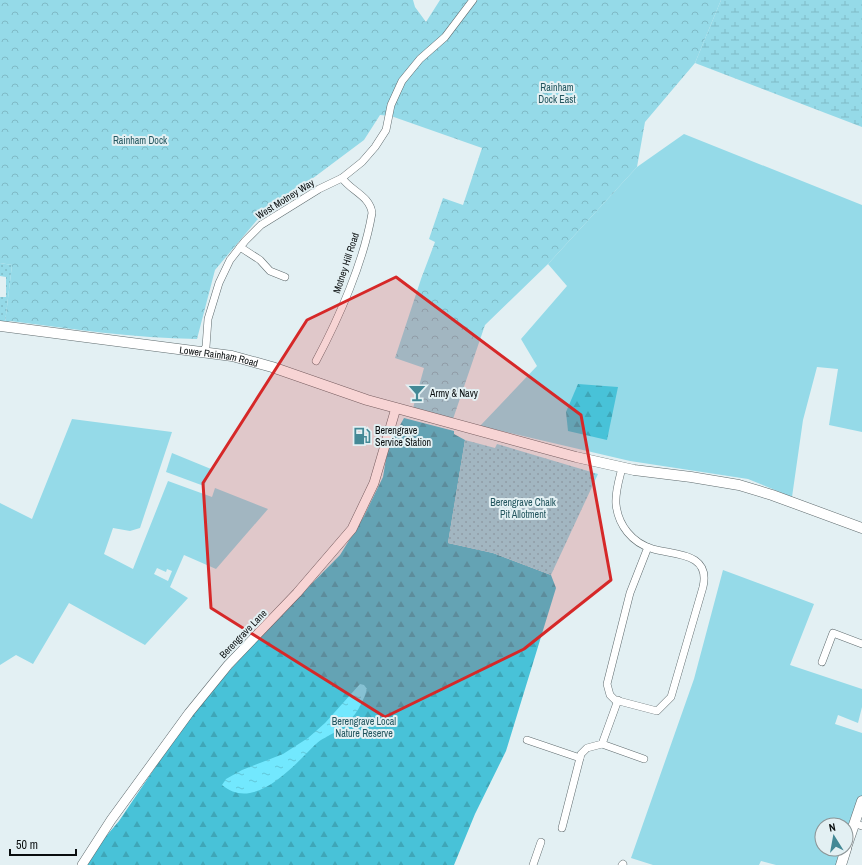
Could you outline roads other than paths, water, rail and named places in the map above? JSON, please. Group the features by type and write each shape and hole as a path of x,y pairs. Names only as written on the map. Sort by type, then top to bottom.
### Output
{"main road":[{"name":"Lower Rainham Road","path":"0,326 232,356 272,367 346,393 396,408 622,468 740,485 862,528"},
{"path":"858,825 862,801"}],"street":[{"name":"West Motney Way","path":"202,352 206,347 208,318 219,283 230,260 240,247 261,225 319,189 342,178 362,162 386,130 388,115 402,81 420,59 445,37 473,0"},
{"name":"Motney Hill Road","path":"316,361 328,339 348,292 372,214 368,202 349,187 342,178"},
{"path":"240,247 260,260 270,271 286,277"},
{"name":"Berengrave Lane","path":"82,865 111,820 189,714 228,665 311,578 352,529 372,488 396,408"},
{"path":"622,468 616,499 618,518 628,534 637,542 648,547 677,553 694,559 703,570 703,585 671,697 658,711 618,700 610,694 607,684 630,593 648,547"},
{"path":"822,662 833,633 862,644"},
{"path":"602,744 618,700"},
{"path":"526,740 580,758"},
{"path":"562,828 581,754 587,748 602,744 644,759"},
{"path":"533,865 541,842"}],"water":[{"path":"360,684 364,685 367,689 362,703 351,719 341,728 318,742 286,773 274,782 261,790 248,793 235,792 222,785 226,779 242,770 283,754 308,738 325,723"}],"place":[{"name":"Army & Navy","path":"417,393"},
{"name":"Berengrave Service Station","path":"362,436"}],"park label":[{"name":"Rainham Dock East","path":"557,92"},
{"name":"Rainham Dock","path":"140,140"},
{"name":"Berengrave Chalk Pit Allotment","path":"523,508"},
{"name":"Berengrave Local Nature Reserve","path":"364,726"}]}
